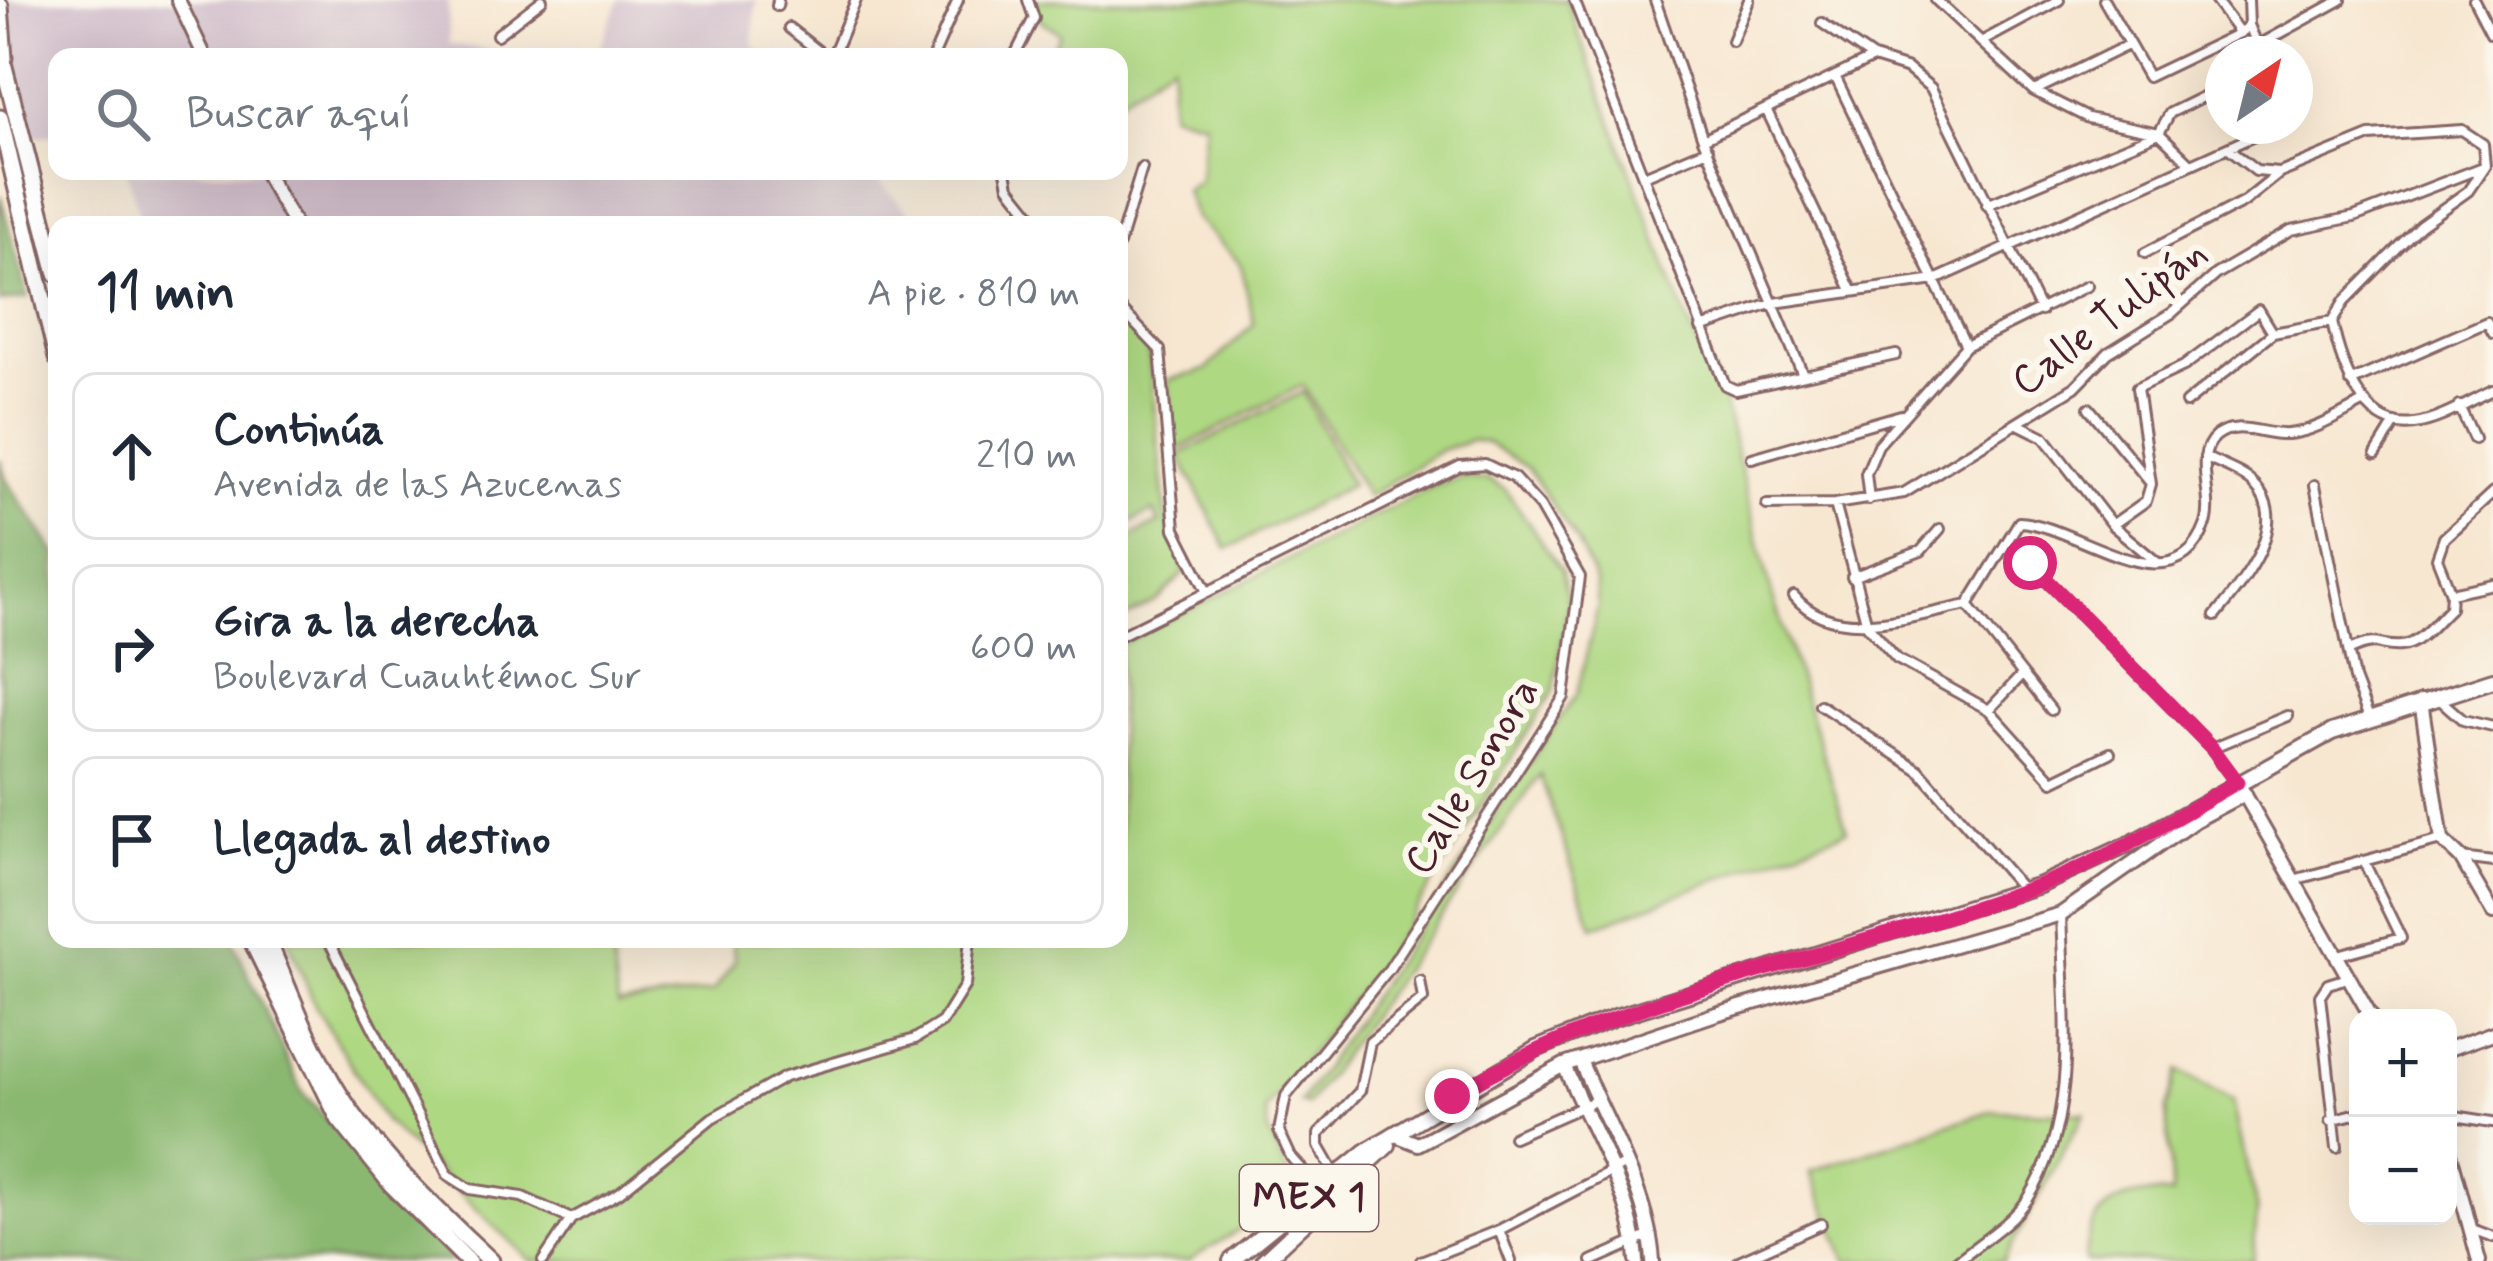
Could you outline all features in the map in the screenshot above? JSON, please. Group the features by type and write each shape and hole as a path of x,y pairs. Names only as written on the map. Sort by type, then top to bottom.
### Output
{"highway":[{"path":"0,6 2,59 48,238"},
{"path":"0,118 48,320"},
{"path":"255,948 339,1119 392,1185 468,1261"},
{"path":"271,948 316,1053 350,1110 404,1178 491,1261"}],"main road":[{"name":"MEX 1","path":"1231,1261 1368,1150 1394,1138 1495,1070 1589,1026 2024,891 2134,842 2369,718 2493,680"},
{"name":"MEX 1","path":"1263,1261 1394,1138"}],"street":[{"path":"178,0 201,48"},
{"path":"497,35 542,0"},
{"path":"833,48 856,0"},
{"path":"937,48 958,0"},
{"path":"1019,48 1034,18 1028,0"},
{"path":"1574,0 1701,328 1730,389 1897,355"},
{"path":"1655,0 1706,144 1802,373"},
{"path":"1732,41 1749,0"},
{"path":"1936,0 2034,91 2088,118 2159,133 2190,163"},
{"path":"1980,42 2059,0"},
{"path":"2104,0 2144,74 2154,76 2249,26"},
{"path":"2216,0 2240,33"},
{"path":"2248,0 2254,36"},
{"path":"2283,36 2341,0"},
{"path":"2474,0 2491,33"},
{"path":"1822,23 1874,58 1908,69 1931,88 2041,311"},
{"path":"789,28 817,48"},
{"path":"2034,91 2128,45"},
{"path":"1645,176 1874,58"},
{"path":"1835,76 1966,346"},
{"path":"1987,205 2159,133 2170,112 2205,95"},
{"path":"1768,111 1852,290"},
{"name":"Calle Tulipán","path":"2087,286 1966,346 1902,414 1869,461 1869,500 1904,494 2018,424 2075,387 2108,353 2172,314 2216,274 2291,230 2354,217 2485,166 2483,145 2462,130 2416,129 2370,136 2280,173 2244,202 2145,253"},
{"path":"1701,328 1774,303 1935,280 2239,144"},
{"path":"2229,149 2256,171 2280,173"},
{"path":"2186,403 2273,333 2332,322 2359,286 2420,225 2468,191 2485,166"},
{"path":"1127,216 1142,168"},
{"path":"269,180 290,216"},
{"path":"1008,180 1033,216"},
{"path":"2112,525 2146,501 2151,484 2137,388 2184,366 2259,310 2273,333"},
{"path":"1128,316 1160,350 1175,529 1207,592 1128,632"},
{"path":"2332,322 2350,382 2365,402 2395,424 2415,424 2493,391"},
{"path":"2350,382 2487,322 2493,333"},
{"path":"1794,596 1811,612 1867,625 1968,605 2019,522 2141,565 2184,556 2201,537 2210,513 2205,457 2213,438 2230,428 2288,434 2365,402"},
{"path":"2459,406 2474,439"},
{"path":"2089,408 2151,484"},
{"path":"1752,458 1902,414"},
{"path":"2018,424 2044,437 2112,525 2159,564"},
{"path":"2376,454 2395,424"},
{"path":"2205,457 2254,482 2265,501 2266,530 2254,568 2215,616"},
{"name":"Calle Sonora","path":"1207,592 1460,466 1485,464 1514,478 1540,507 1580,577 1564,697 1389,969 1286,1096 1279,1131 1292,1157 1320,1189"},
{"path":"2315,485 2352,649 2354,679 2369,718"},
{"path":"2352,649 2372,640 2399,646 2415,641 2450,608 2451,593 2437,558 2444,538 2493,493"},
{"path":"1767,505 1869,500"},
{"path":"1835,504 1867,625 1897,659 1990,710 2053,781 2110,753"},
{"path":"1852,578 1921,551 1940,529"},
{"path":"2030,563 2212,748 2297,879 2366,1009"},
{"path":"2451,593 2493,584"},
{"path":"1968,605 2020,677 2051,710"},
{"path":"1990,710 2020,677"},
{"path":"2429,699 2463,720 2493,728"},
{"path":"2429,699 2443,840 2461,858 2493,913"},
{"path":"1820,705 1919,770 2024,891"},
{"path":"2212,748 2288,716"},
{"path":"1394,1138 1418,1144 1564,1065 1716,1014 2061,914 2241,788"},
{"path":"2297,879 2443,840"},
{"path":"2461,858 2493,862"},
{"path":"2336,956 2401,938 2364,862"},
{"path":"1958,1261 2025,1203 2053,1150 2065,1055 2061,914"},
{"path":"333,948 448,1175 481,1193 548,1204 571,1219"},
{"path":"543,1261 571,1219 619,1193 712,1118 785,1077 915,1039 941,1022 965,985 969,948"},
{"path":"2337,1147 2320,996 2328,984 2347,978"},
{"path":"1336,1176 1319,1146 1319,1134 1360,1091 1370,1042 1423,1000 1420,980"},
{"path":"2457,1046 2493,1033"},
{"path":"1580,1060 1626,1164 1651,1234 1653,1261"},
{"path":"1564,1065 1610,1170 1636,1241 1637,1261"},
{"path":"1513,1137 1597,1100"},
{"path":"2331,1120 2349,1115"},
{"path":"2457,1116 2493,1122"},
{"path":"1421,1261 1498,1230 1626,1164"},
{"path":"2457,1180 2479,1261"},
{"path":"1739,1261 1821,1223"},
{"path":"2470,1228 2493,1237"},
{"path":"1498,1230 1511,1261"},
{"path":"1592,1261 1651,1234"}],"shaded area":[{"path":"5,0 448,0 449,44 477,48 48,48 48,135 35,137 11,65"},
{"path":"619,0 756,0 756,48 600,48"},
{"path":"130,180 878,180 911,215 910,216 140,216"}],"green space":[{"path":"1035,0 1566,0 1689,326 1721,393 1772,595 1847,830 1593,927 1540,775 1307,1105 1300,1103 1577,693 1598,607 1596,583 1577,542 1528,468 1487,443 1470,440 1441,450 1367,497 1303,385 1173,452 1168,380 1206,370 1254,324 1241,264 1195,218 1185,190 1199,181 1205,122 1170,113 1172,62 1128,93 1128,48 1053,48 1060,33 1038,18"},
{"path":"0,195 28,297 0,302"},
{"path":"1128,328 1148,350 1166,515 1185,572 1159,599 1128,616 1128,538 1159,523 1154,511 1128,524"},
{"path":"1303,392 1351,485 1227,549 1179,455"},
{"path":"0,460 7,481 48,542 48,948 236,948 302,1092 453,1261 0,1261"},
{"path":"1463,478 1489,480 1506,490 1562,572 1568,604 1554,690 1385,958 1265,1110 1268,1132 1290,1178 1246,1226 1189,1261 531,1261 385,1121 316,1007 292,948 611,948 618,1006 714,991 735,961 733,948 1128,948 1128,640 1434,486"},
{"path":"2178,1071 2234,1100 2257,1212 2253,1261 2085,1261 2092,1227 2110,1206 2138,1195 2172,1195 2166,1110"},
{"path":"1992,1110 2085,1113 2003,1261 1846,1261 1811,1171"}],"route":[{"path":"1452,1096 1536,1049 1589,1026 2040,885 2134,842 2237,782 2212,748 2030,563"}]}
